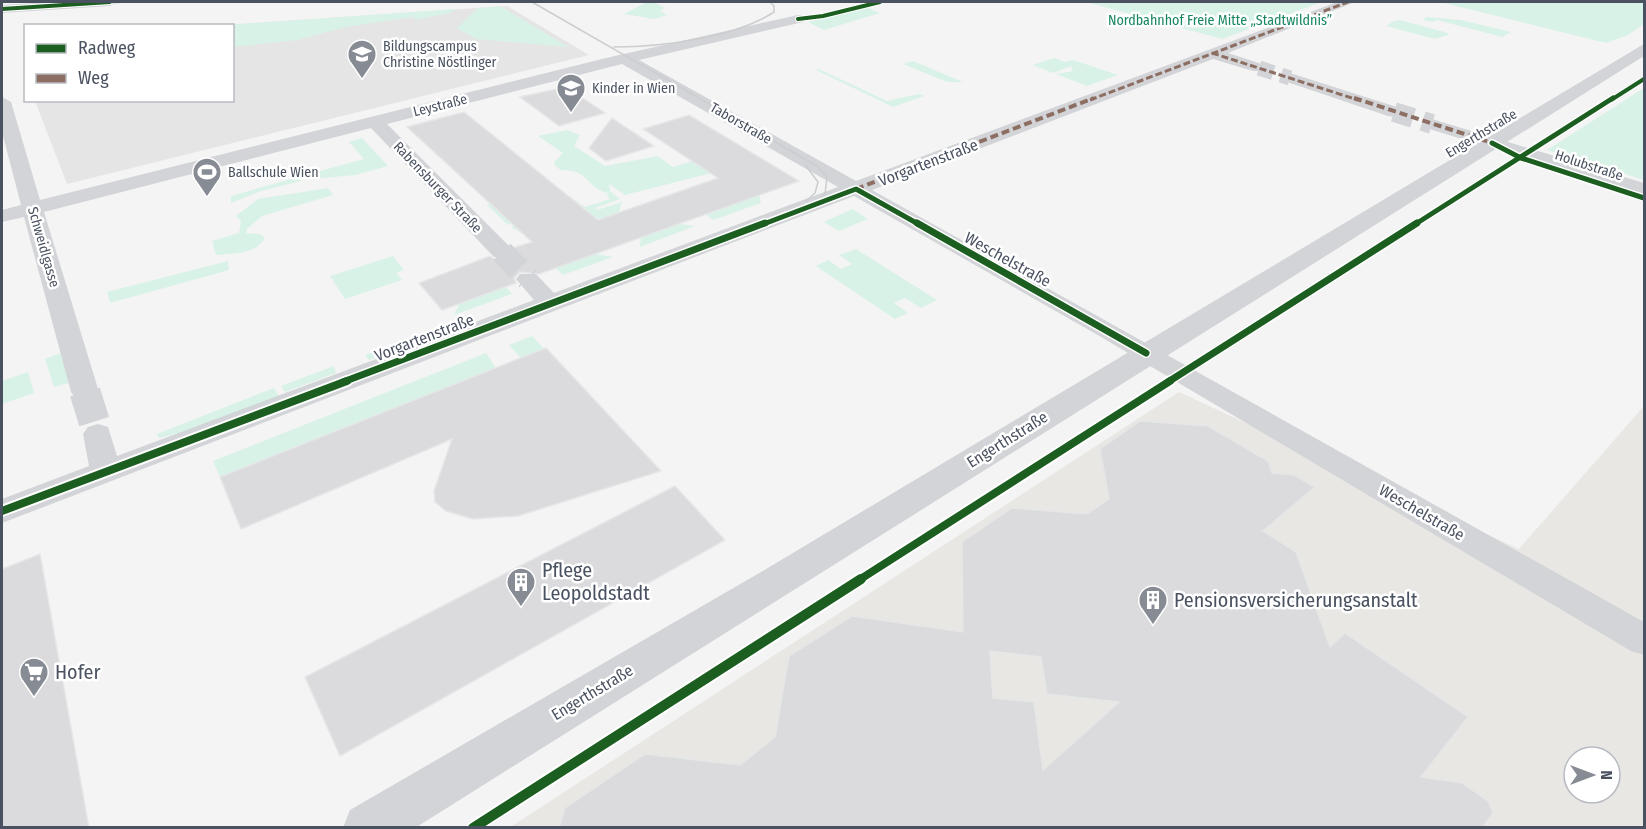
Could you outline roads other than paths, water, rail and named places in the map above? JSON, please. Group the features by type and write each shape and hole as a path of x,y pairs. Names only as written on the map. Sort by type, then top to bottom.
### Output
{"street":[{"path":"2,9 110,2"},
{"name":"Vorgartenstraße","path":"2,511 1348,2"},
{"name":"Leystraße","path":"2,216 626,59 798,19"},
{"name":"Engerthstraße","path":"368,828 775,584 1146,353 1644,49"},
{"path":"1212,53 1259,68"},
{"name":"Taborstraße","path":"626,59 856,189"},
{"path":"1290,78 1394,112"},
{"name":"Schweidlgasse","path":"2,102 85,392"},
{"name":"Rabensburger Straße","path":"375,122 502,252"},
{"name":"Holubstraße","path":"1432,124 1644,189"},
{"name":"Weschelstraße","path":"856,189 1644,640"},
{"path":"528,279 550,303"},
{"path":"98,434 105,472"}],"tunnel":[{"path":"1259,68 1290,78"},
{"path":"1394,112 1432,124"},
{"path":"502,252 528,279"},
{"path":"85,392 98,434"}],"tram line":[{"path":"2,10 126,2"},
{"path":"2,516 791,215 812,206 825,194 827,177 817,166 532,2"},
{"path":"614,47 675,43 739,28 774,12 774,6 770,2"},
{"path":"806,166 818,182 815,193 806,201"}],"place":[{"name":"Bildungscampus Christine Nöstlinger","path":"362,80"},
{"name":"Kinder in Wien","path":"571,114"},
{"name":"Ballschule Wien","path":"207,198"},
{"name":"Pflege Leopoldstadt","path":"521,608"},
{"name":"Pensionsversicherungsanstalt","path":"1153,626"},
{"name":"Hofer","path":"34,698"}],"park label":[{"name":"Nordbahnhof Freie Mitte „Stadtwildnis”","path":"1220,20"}]}
